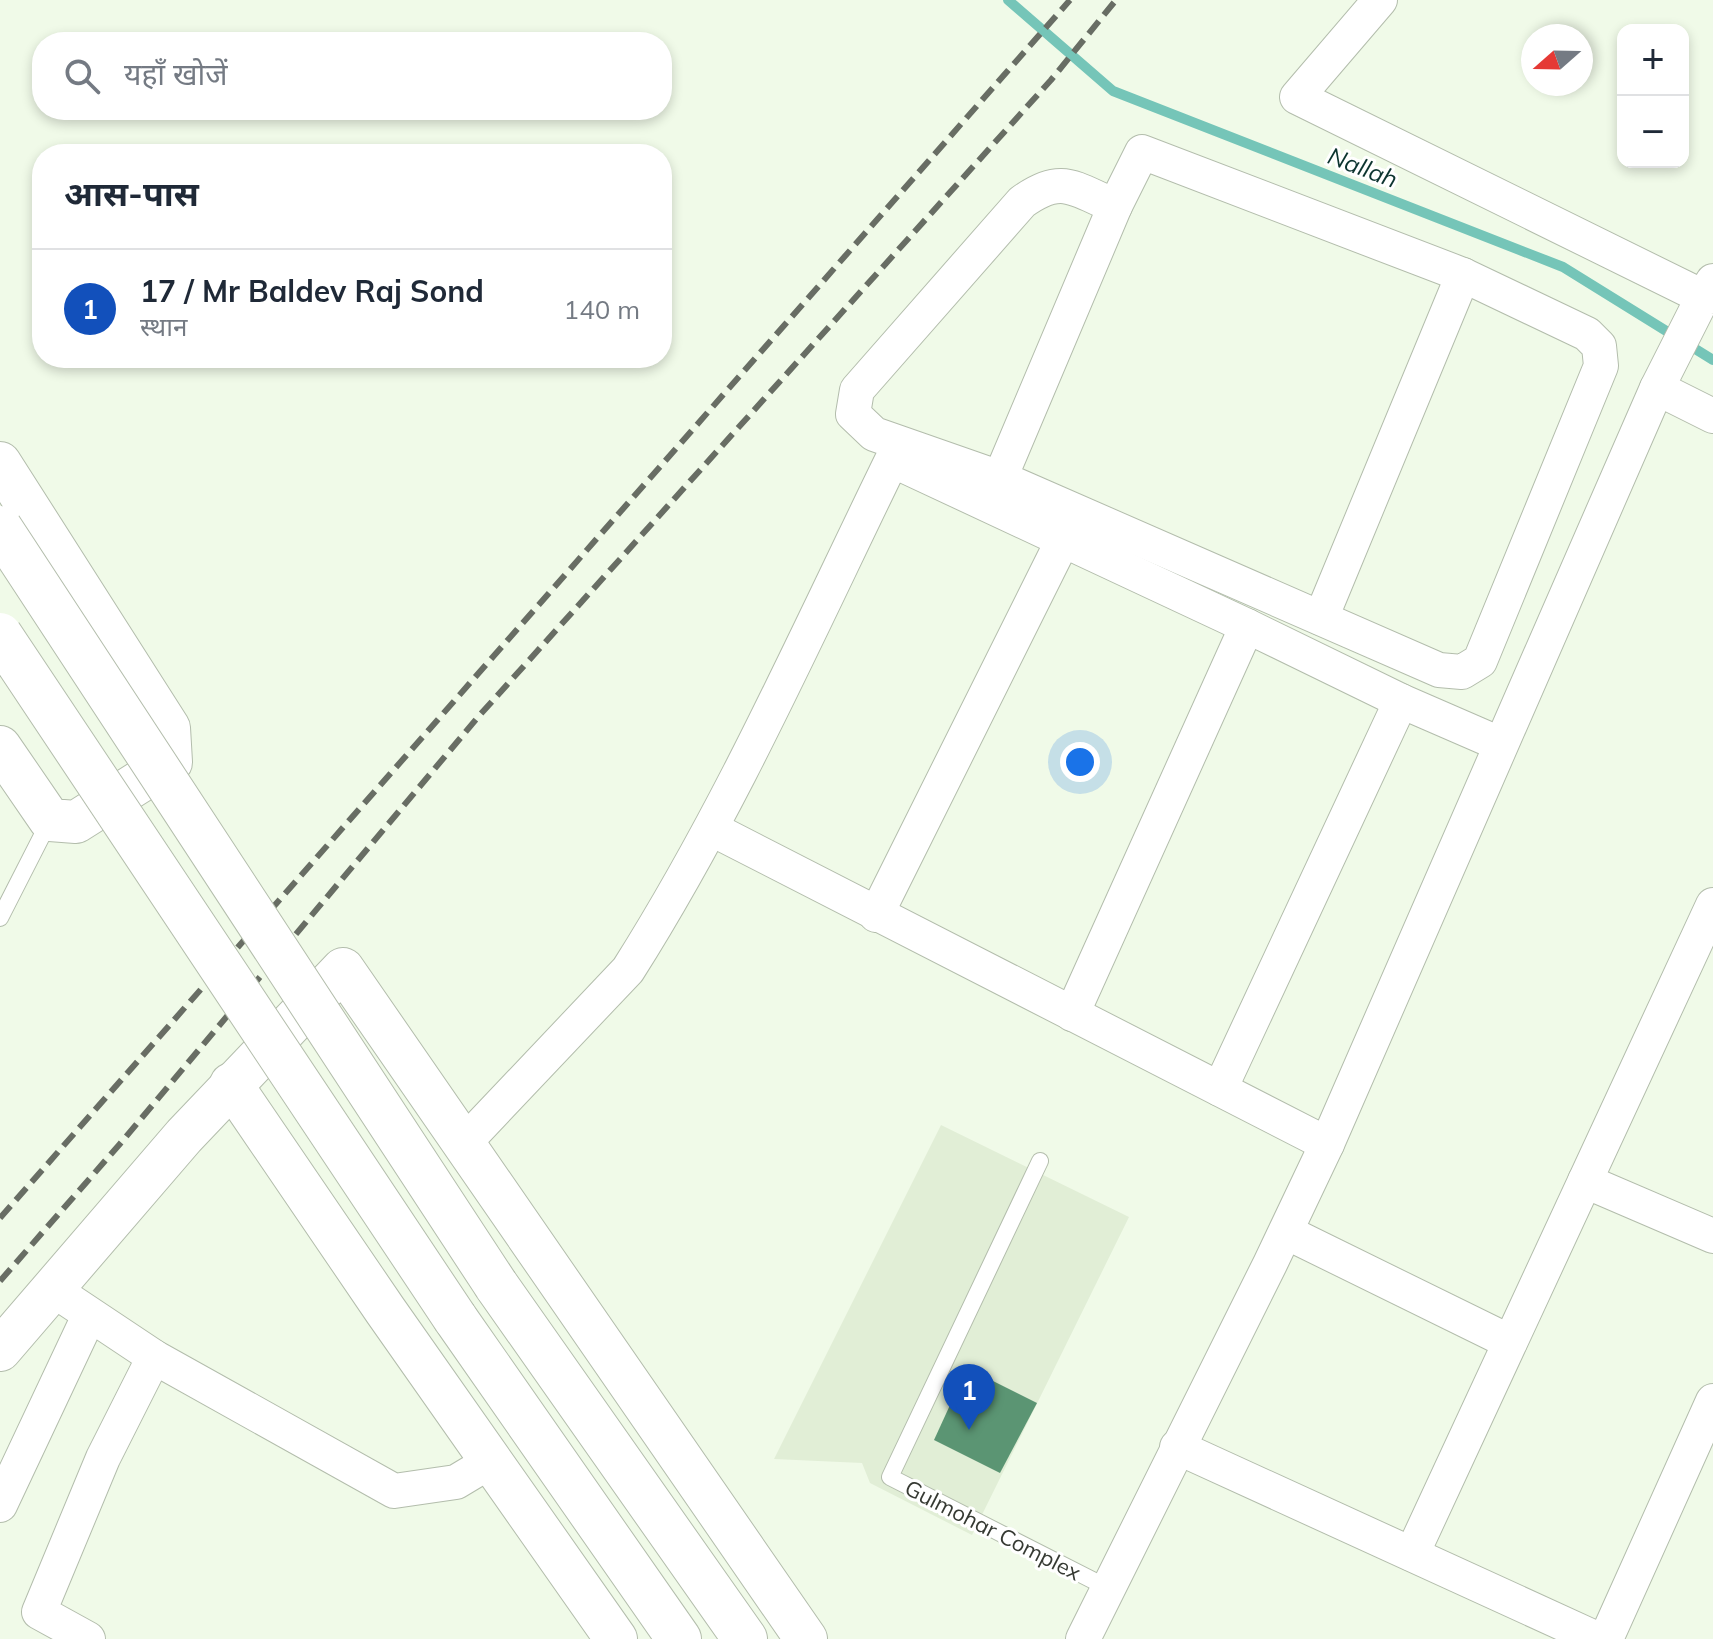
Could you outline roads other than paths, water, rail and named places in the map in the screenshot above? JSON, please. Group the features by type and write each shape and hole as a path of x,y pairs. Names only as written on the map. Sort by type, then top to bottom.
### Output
{"highway":[{"path":"0,528 496,1285 745,1639"},
{"path":"0,635 455,1318 679,1639"}],"street":[{"path":"1083,1639 1327,1144 1657,388 1710,291 1297,97 1380,0"},
{"path":"1000,478 1115,206 1142,152 1463,275 1587,334 1599,346 1601,366 1480,661 1462,672 1439,670 1000,478 874,434 853,414 857,390 1022,202 1039,189 1063,184 1115,206"},
{"path":"1321,618 1463,275"},
{"path":"1657,388 1713,416"},
{"path":"465,1142 628,970 712,829 892,460 1401,701 1500,744"},
{"path":"0,463 169,728 171,762 76,822 50,820 0,747"},
{"path":"1535,529 1583,555"},
{"path":"876,915 1063,540"},
{"path":"1072,1014 1247,626"},
{"path":"1220,1089 1401,701"},
{"path":"712,829 1327,1144"},
{"path":"1412,1554 1713,905"},
{"path":"0,1350 231,1084 343,969 806,1639"},
{"path":"231,1084 376,1298 616,1639"},
{"path":"1585,1181 1713,1236"},
{"path":"1286,1232 1510,1342"},
{"path":"52,1289 154,1357 394,1491 456,1482 491,1461"},
{"path":"0,1505 89,1316"},
{"path":"88,1639 39,1612 103,1458 154,1357"},
{"path":"1606,1639 1713,1401"},
{"path":"1177,1447 1597,1639"}],"lane":[{"path":"0,918 50,820"},
{"name":"Gulmohar Complex","path":"1040,1161 890,1477 1108,1588"}],"waterway":[{"name":"Nallah","path":"1008,0 1113,91 1563,267 1713,360"}],"railway":[{"path":"0,1218 1070,0"},
{"path":"0,1281 119,1145 478,717 1051,80 1116,0"}],"place":[{"name":"17 / Mr Baldev Raj Sond","path":"969,1430"}]}
